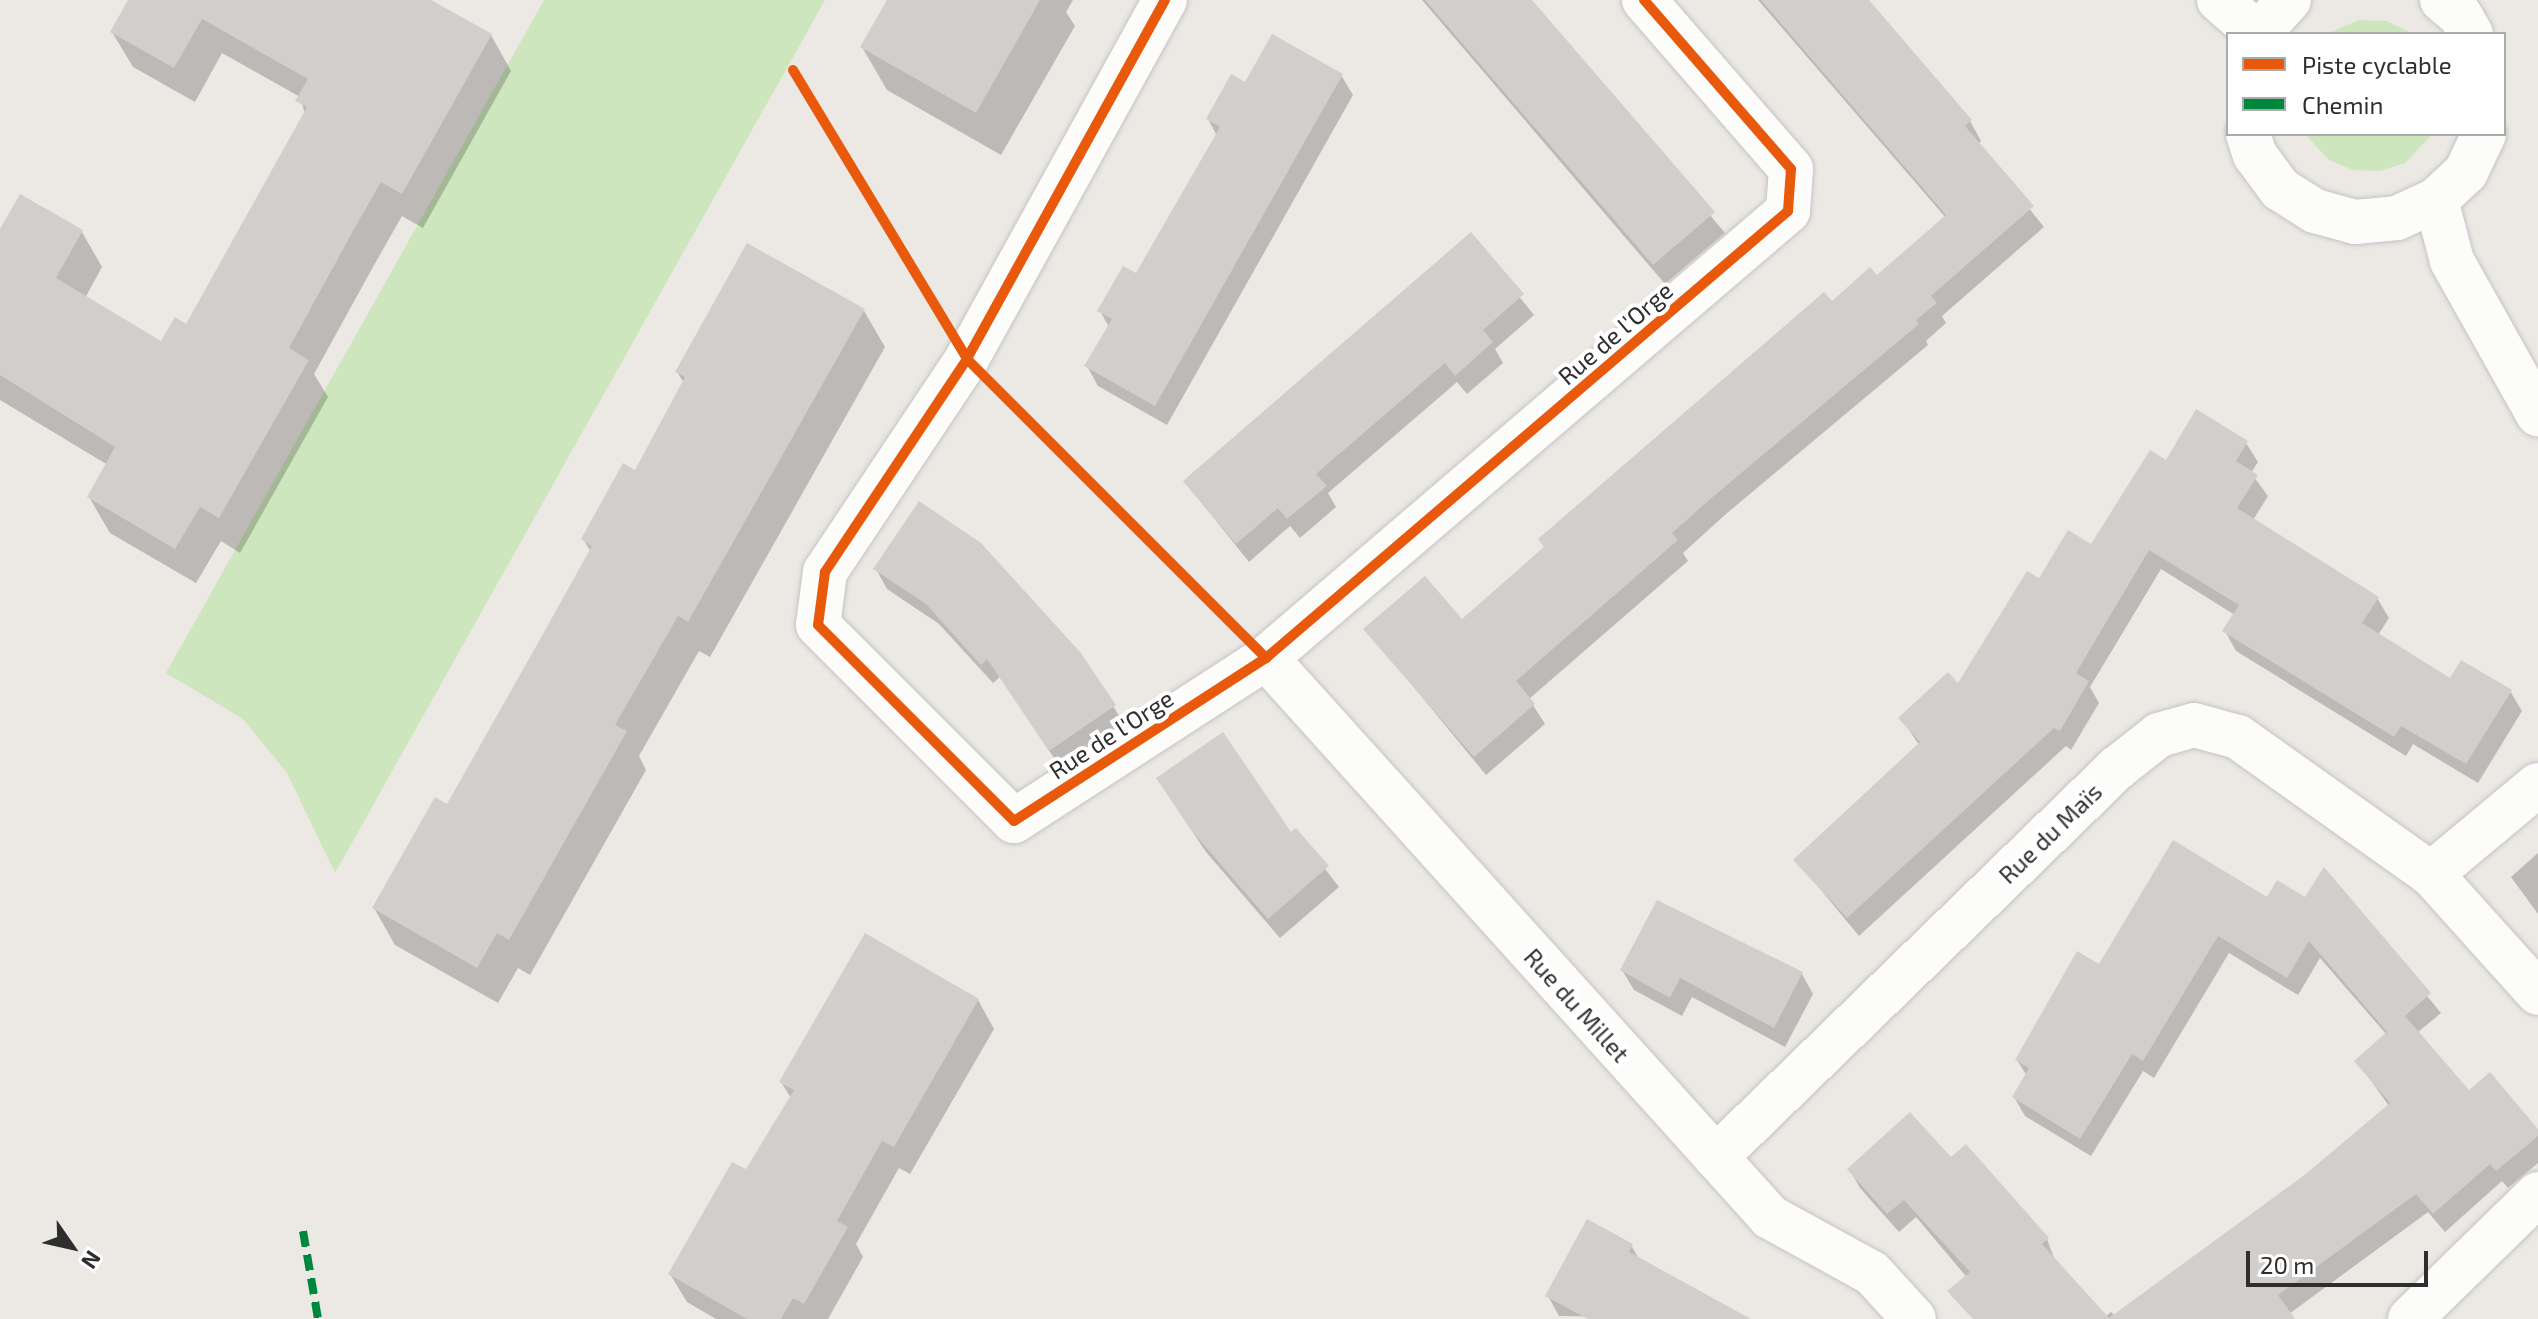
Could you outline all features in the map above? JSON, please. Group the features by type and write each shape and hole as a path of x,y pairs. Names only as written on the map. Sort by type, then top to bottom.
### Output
{"street":[{"name":"Rue de l'Orge","path":"1165,0 967,359 825,572 818,625 1014,821 1266,658 1788,211 1791,169 1644,0"},
{"path":"2219,0 2256,32"},
{"path":"2260,32 2289,0"},
{"path":"2249,136 2255,155 2280,189 2315,211 2355,222 2397,218 2436,200 2466,172 2483,136"},
{"path":"2436,200 2452,261 2538,414"},
{"name":"Rue du Millet","path":"1266,658 1770,1217 1872,1273 1914,1319"},
{"name":"Rue du Maïs","path":"1716,1157 2117,768 2159,735 2194,725 2238,737 2431,874 2538,993"},
{"path":"2431,874 2538,785"},
{"path":"2410,1319 2538,1194"}],"green space":[{"path":"544,0 825,0 335,873 287,773 243,719 166,673"},
{"path":"2359,20 2386,21 2410,32 2331,32"},
{"path":"2307,136 2431,136 2405,163 2380,171 2353,170 2329,160"}],"building":[{"path":"128,0 431,0 492,34 402,194 381,182 353,231 289,348 309,360 219,518 200,507 175,549 87,497 115,447 0,375 0,229 20,194 83,230 56,278 161,341 175,317 186,324 307,107 295,101 308,79 202,19 174,68 110,32"},
{"path":"887,0 1040,0 976,113 860,47"},
{"path":"1425,0 1532,0 1715,212 1653,265"},
{"path":"1761,0 1869,0 1972,120 1965,126 2034,206 1931,296 1937,303 1916,320 1919,324 1672,533 1678,540 1516,681 1535,704 1474,757 1363,629 1425,576 1462,619 1544,547 1538,539 1824,292 1832,301 1870,267 1877,275 1946,215"},
{"path":"1272,34 1343,74 1155,406 1084,366 1112,319 1097,311 1123,266 1136,273 1220,127 1206,119 1231,74 1245,82"},
{"path":"1471,232 1524,294 1483,330 1493,342 1455,376 1445,363 1316,474 1327,486 1287,519 1278,508 1236,544 1183,481"},
{"path":"747,243 865,309 688,622 678,616 615,725 627,731 509,940 497,933 477,968 372,908 435,797 447,804 543,634 592,546 581,539 623,463 635,470 685,377 675,372"},
{"path":"2196,409 2248,441 2236,461 2258,475 2237,508 2379,597 2362,623 2450,678 2461,660 2512,690 2466,764 2401,726 2394,737 2222,631 2239,605 2149,550 2076,673 2089,681 2060,731 2054,728 1847,918 1793,860 1920,742 1898,718 1948,672 1958,683 2027,571 2039,578 2068,530 2091,544 2150,450 2166,460"},
{"path":"919,501 981,543 1080,652 1116,705 1049,751 987,659 981,665 926,604 873,569"},
{"path":"1223,732 1291,832 1296,828 1329,866 1268,919 1192,831 1156,778"},
{"path":"2173,840 2267,897 2277,880 2305,897 2324,867 2431,993 2405,1016 2469,1090 2490,1072 2538,1129 2538,1136 2496,1171 2490,1164 2433,1214 2416,1194 2278,1295 2295,1319 1973,1319 1947,1291 1970,1272 1904,1200 1887,1214 1847,1169 1910,1112 1951,1157 1966,1144 2049,1238 2042,1244 2109,1318 2307,1173 2390,1103 2354,1061 2387,1032 2309,941 2287,978 2218,936 2143,1061 2132,1054 2080,1139 2012,1097 2029,1068 2015,1060 2077,951 2099,964"},
{"path":"1657,900 1803,972 1774,1028 1680,978 1670,998 1620,970"},
{"path":"865,933 979,999 894,1147 882,1141 837,1221 848,1227 804,1304 793,1298 781,1319 747,1319 668,1274 732,1162 746,1169 794,1090 779,1082"},
{"path":"1587,1219 1633,1244 1629,1252 1751,1319 1588,1319 1545,1296"}],"marked path":[{"path":"303,1231 318,1319"}],"cycle path":[{"path":"1165,0 967,359 825,572 818,625 1014,821 1266,658 1788,211 1791,169 1644,0"},
{"path":"793,70 967,359 1266,658"}]}
